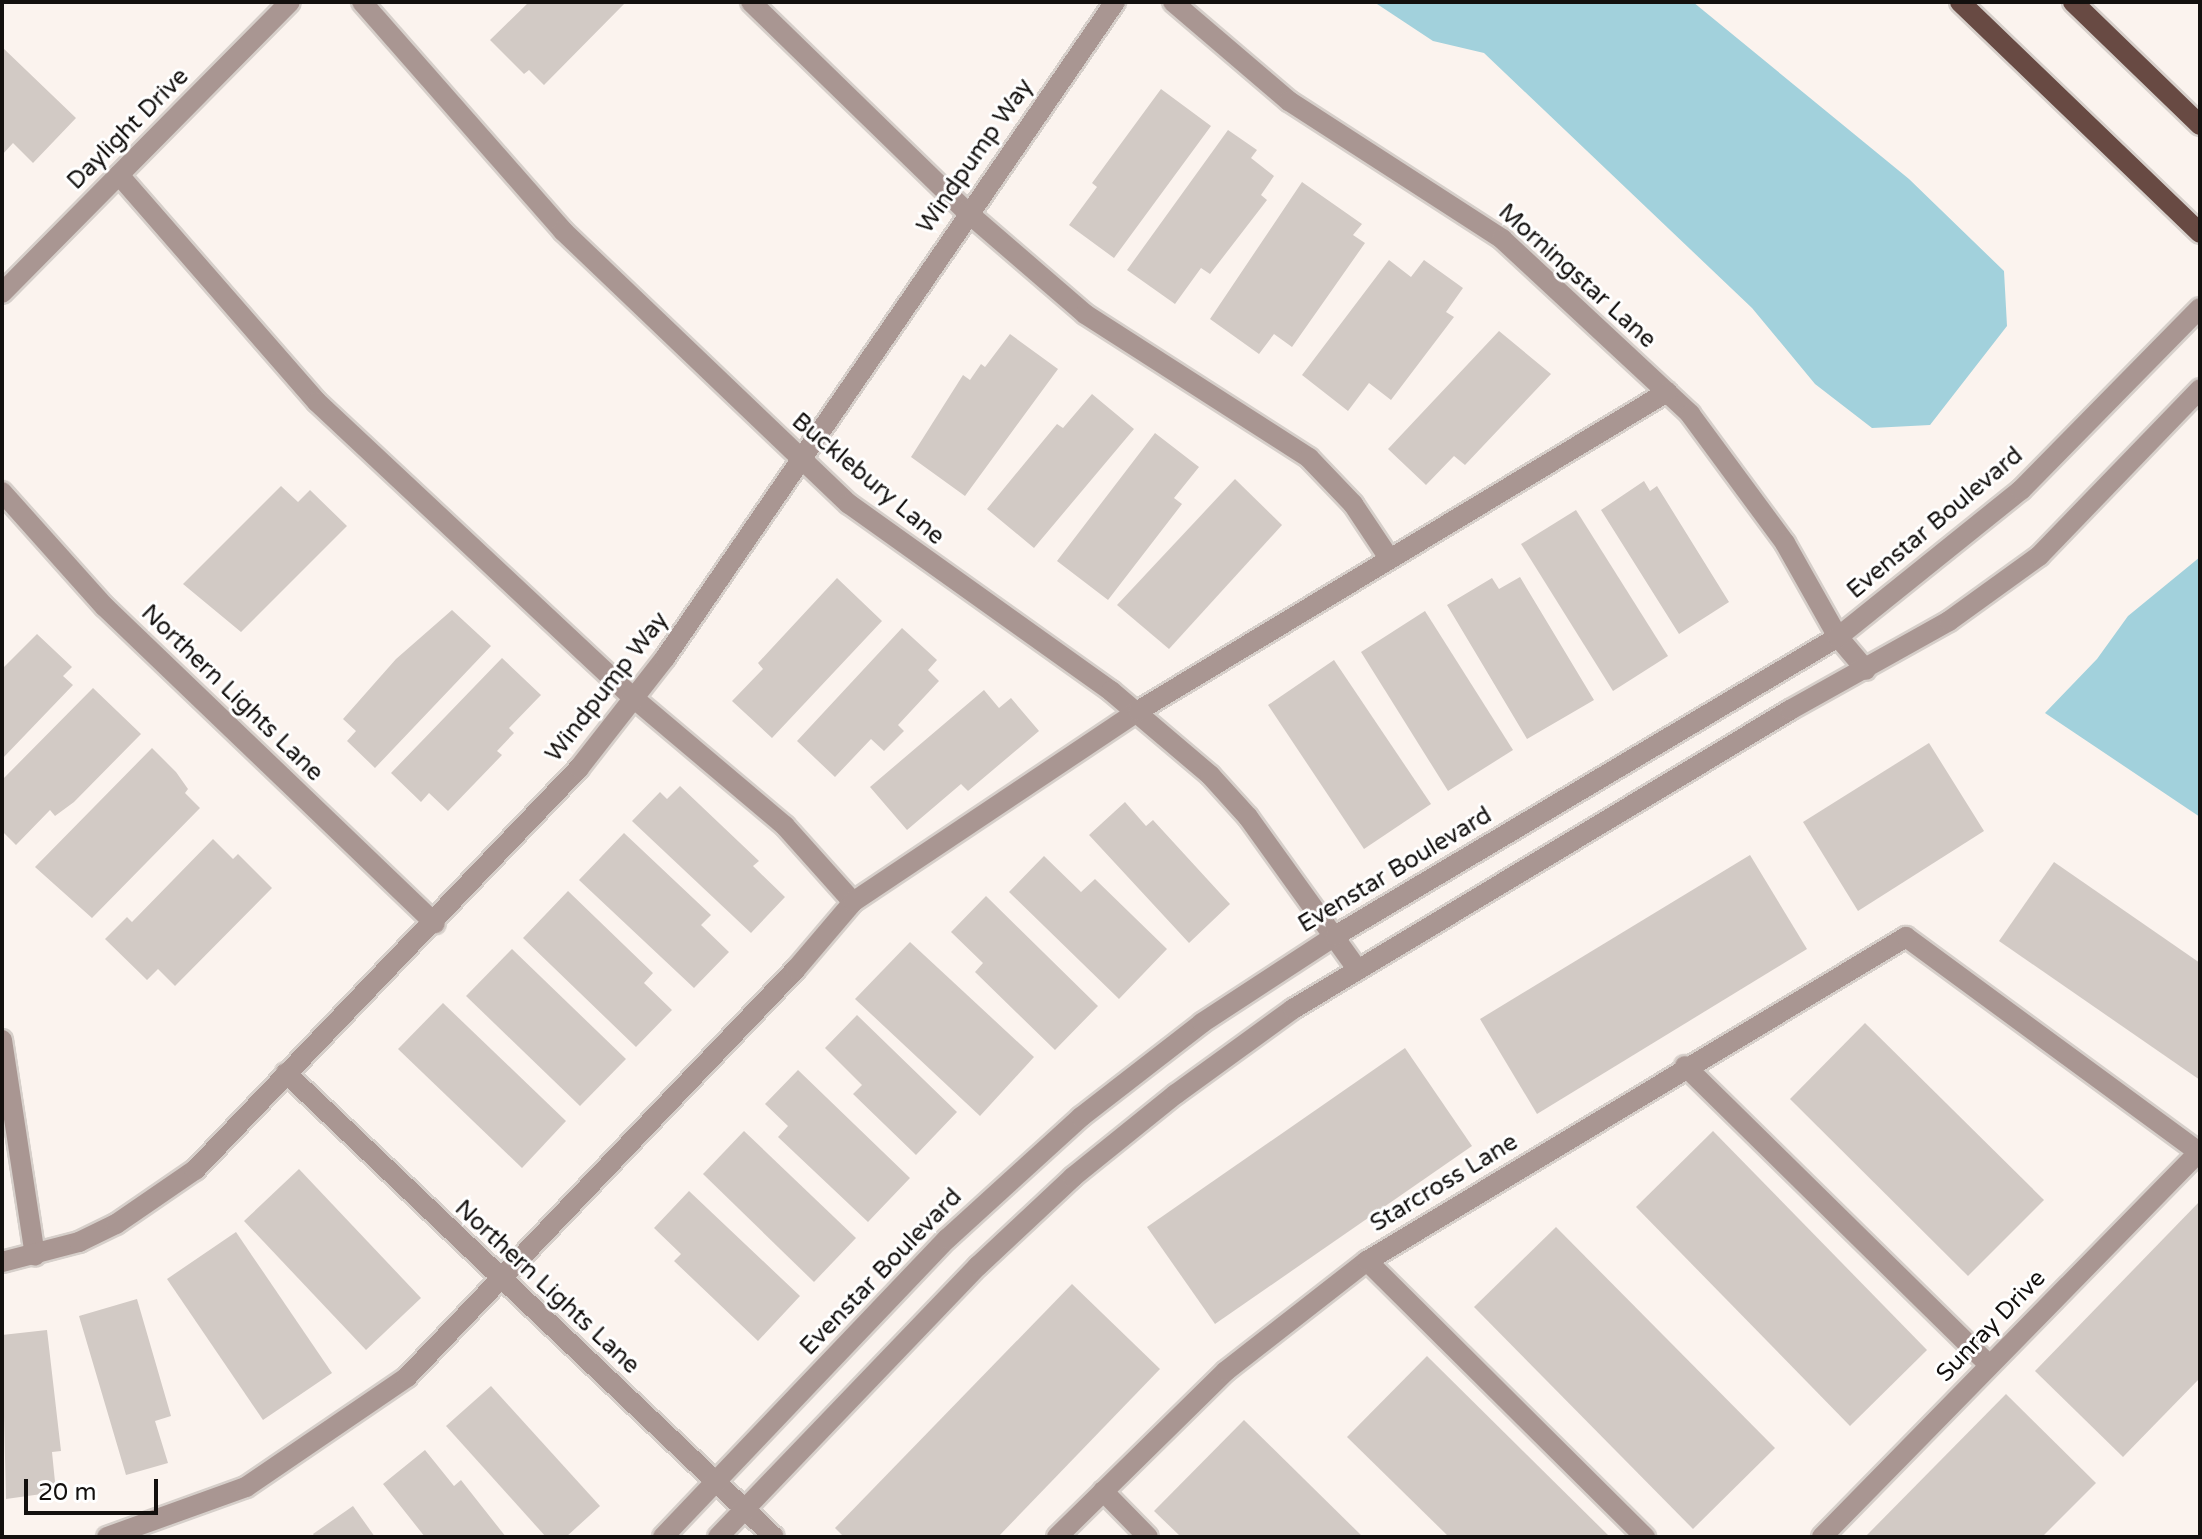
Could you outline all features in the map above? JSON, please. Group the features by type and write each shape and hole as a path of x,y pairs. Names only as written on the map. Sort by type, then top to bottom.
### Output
{"main road":[{"path":"1960,2 2200,233"},
{"path":"2073,2 2200,125"}],"street":[{"name":"Daylight Drive","path":"2,293 290,2"},
{"name":"Bucklebury Lane","path":"362,2 563,231 802,461 888,537 1138,711 1210,775 1248,817 1358,970"},
{"path":"751,2 967,212 1118,338 1309,458 1353,504 1389,558"},
{"name":"Windpump Way","path":"2,1262 79,1242 153,1202 195,1170 435,923 636,700 802,461 967,212 1115,2"},
{"name":"Morningstar Lane","path":"1173,2 1289,101 1502,239 1667,392 1708,435 1768,519 1838,637 1866,670"},
{"path":"119,175 317,402 636,700 785,826 853,902"},
{"name":"Evenstar Boulevard","path":"663,1537 947,1239 1043,1150 1202,1023 1335,936 1838,637 2021,490 2200,308"},
{"path":"718,1537 978,1266 1073,1177 1222,1060 1358,970 1790,710 1949,621 2039,556 2200,389"},
{"path":"107,1537 246,1487 407,1377 502,1281 853,902 1138,711 1667,392"},
{"name":"Northern Lights Lane","path":"2,492 105,607 435,923"},
{"name":"Starcross Lane","path":"1057,1537 1245,1354 1367,1261 1685,1066 1906,937 2199,1152"},
{"path":"2,1040 35,1255"},
{"path":"1685,1066 1989,1365"},
{"name":"Northern Lights Lane","path":"286,1073 774,1537"},
{"name":"Sunray Drive","path":"1822,1537 2199,1152"},
{"path":"1367,1261 1645,1537"},
{"path":"1103,1491 1148,1537"}],"water":[{"path":"1374,2 1693,2 1909,179 2004,271 2007,326 1930,425 1872,428 1815,384 1752,308 1484,53 1433,41"},
{"path":"2200,557 2200,817 2045,713 2097,659 2128,616"}],"building":[{"path":"529,2 626,2 544,85 529,70 524,74 490,40"},
{"path":"2,47 76,118 33,163 13,143 2,155"},
{"path":"1161,89 1211,126 1114,258 1069,225 1097,187 1092,183"},
{"path":"1228,130 1257,150 1251,158 1274,176 1261,195 1267,200 1210,274 1201,268 1175,304 1127,270"},
{"path":"1302,182 1362,224 1353,235 1365,243 1292,347 1274,334 1259,354 1210,319"},
{"path":"1389,260 1411,277 1424,260 1463,288 1446,312 1454,317 1391,400 1369,383 1348,411 1302,375"},
{"path":"1499,331 1551,374 1465,465 1454,456 1426,485 1388,449"},
{"path":"1010,334 1058,369 965,496 911,457 963,375 970,380 981,364 985,367"},
{"path":"1092,394 1134,429 1034,548 987,509 1057,424 1063,428"},
{"path":"1155,433 1199,467 1174,498 1182,504 1108,600 1057,561"},
{"path":"1235,479 1282,525 1169,649 1117,605"},
{"path":"1644,481 1650,491 1657,486 1729,602 1679,634 1601,510"},
{"path":"281,486 298,502 310,490 347,526 241,632 183,584"},
{"path":"1576,510 1668,656 1613,691 1521,544"},
{"path":"1520,577 1594,700 1527,739 1447,605 1492,578 1499,589"},
{"path":"837,578 882,621 772,738 732,701 763,669 758,663"},
{"path":"452,610 491,646 375,768 347,741 356,731 343,719 396,659"},
{"path":"1425,611 1513,750 1448,791 1361,652"},
{"path":"902,628 937,660 928,670 939,681 898,725 904,731 884,751 871,739 835,777 797,741"},
{"path":"37,634 72,667 63,676 73,685 2,759 2,669"},
{"path":"502,658 541,695 509,728 514,733 497,751 502,755 448,811 429,793 421,802 391,773"},
{"path":"1334,660 1431,804 1364,849 1268,705"},
{"path":"93,688 141,734 74,802 55,816 50,810 16,845 2,831 2,780"},
{"path":"984,690 999,708 1011,698 1039,731 968,791 961,784 907,830 870,787"},
{"path":"1929,743 1984,831 1858,911 1803,822"},
{"path":"152,748 176,772 188,789 185,793 200,808 92,918 35,867"},
{"path":"680,786 759,861 753,866 785,897 751,933 632,821 660,792 667,799"},
{"path":"1125,802 1146,826 1153,820 1230,904 1189,943 1089,835"},
{"path":"624,833 711,915 701,925 729,952 694,988 579,880"},
{"path":"213,839 233,859 238,854 272,888 175,986 158,969 147,980 105,939 127,917 132,922"},
{"path":"1750,855 1807,949 1537,1114 1480,1019"},
{"path":"1044,856 1081,892 1095,879 1167,949 1119,999 1009,892"},
{"path":"2054,862 2200,963 2200,1080 1999,941"},
{"path":"568,891 653,973 644,983 672,1010 636,1047 523,938"},
{"path":"986,896 1098,1006 1055,1050 975,972 983,963 951,932"},
{"path":"910,942 1034,1057 980,1116 855,999"},
{"path":"512,949 626,1059 580,1106 466,996"},
{"path":"443,1003 566,1121 522,1168 398,1049"},
{"path":"857,1015 957,1112 916,1155 853,1094 862,1085 825,1048"},
{"path":"1865,1023 2044,1200 1968,1276 1790,1099"},
{"path":"1405,1048 1472,1146 1215,1324 1147,1227"},
{"path":"798,1070 910,1178 868,1222 778,1137 788,1126 765,1104"},
{"path":"744,1131 856,1238 814,1282 703,1174"},
{"path":"1713,1131 1927,1350 1850,1426 1636,1207"},
{"path":"299,1169 421,1298 366,1350 244,1221"},
{"path":"689,1191 800,1296 758,1341 674,1261 681,1254 654,1228"},
{"path":"2200,1201 2200,1378 2123,1457 2035,1371"},
{"path":"1556,1227 1775,1448 1693,1529 1474,1307"},
{"path":"236,1232 332,1373 263,1420 167,1279"},
{"path":"1072,1284 1160,1369 998,1537 844,1537 835,1528"},
{"path":"137,1299 171,1416 155,1421 168,1463 126,1475 79,1316"},
{"path":"47,1330 61,1451 52,1452 56,1492 6,1499 2,1335"},
{"path":"1427,1356 1610,1537 1449,1537 1347,1437"},
{"path":"491,1386 600,1506 566,1537 546,1537 446,1426"},
{"path":"2006,1394 2096,1483 2042,1537 1865,1537"},
{"path":"1244,1420 1363,1537 1181,1537 1154,1511"},
{"path":"425,1450 454,1486 461,1480 506,1537 425,1537 383,1484"},
{"path":"353,1506 375,1537 315,1537 313,1534"}]}
